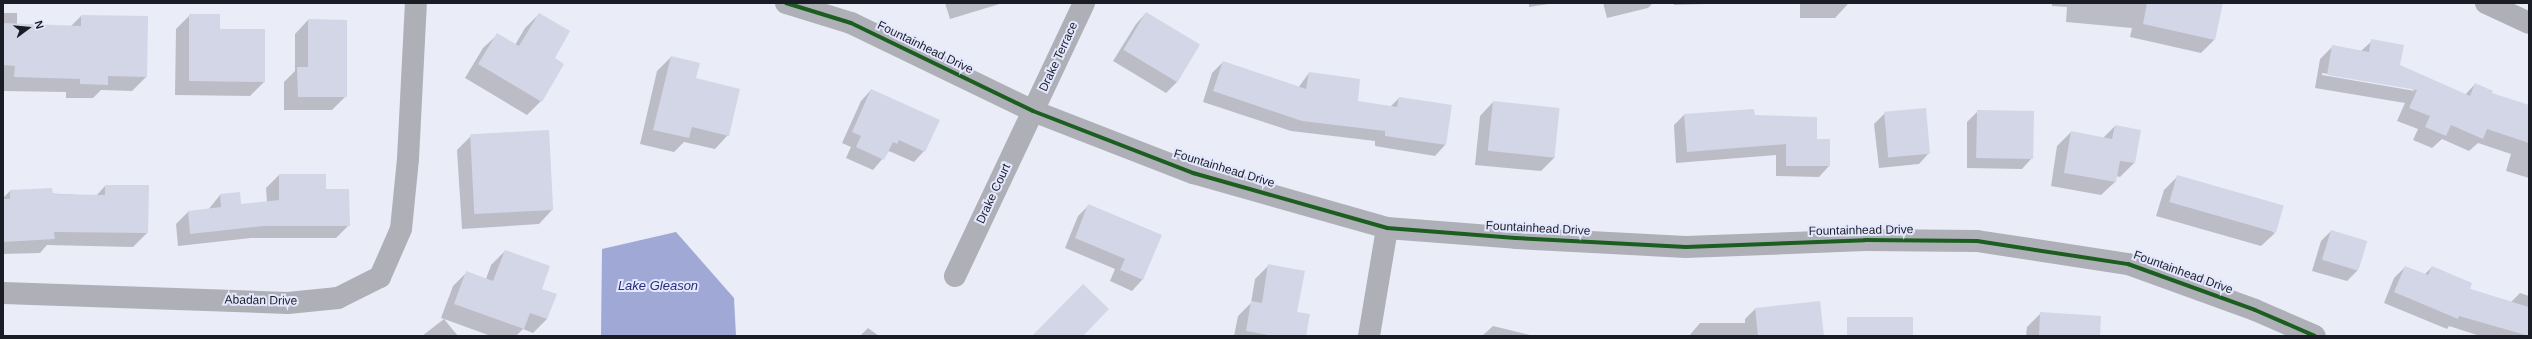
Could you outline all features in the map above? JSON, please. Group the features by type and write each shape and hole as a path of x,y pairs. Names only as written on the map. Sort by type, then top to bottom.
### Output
{"street":[{"name":"Abadan Drive","path":"3,293 288,303 338,298 380,276 401,229 408,160 416,3"},
{"name":"Fountainhead Drive","path":"786,3 851,23 1033,111 1193,172 1387,228 1516,238 1686,246 1865,240 1977,241 2128,264 2255,310 2315,336"},
{"name":"Drake Terrace","path":"1033,111 1084,3"},
{"path":"2486,3 2529,23"},
{"name":"Drake Court","path":"955,276 1033,111"},
{"path":"1369,336 1387,228"}],"water":[{"name":"Lake Gleason","path":"676,232 734,298 736,336 601,336 602,249"}],"building":[{"path":"2147,3 2223,3 2215,40 2143,24"},
{"path":"1146,12 1200,44 1177,82 1123,50"},
{"path":"539,13 570,31 555,58 564,64 542,102 478,64 497,33 519,46"},
{"path":"189,14 220,14 220,29 265,29 265,82 189,81"},
{"path":"81,15 148,16 147,77 108,76 108,85 80,84 80,79 14,77 15,66 3,65 3,23 81,26"},
{"path":"308,19 347,20 347,97 298,97 297,67 308,67"},
{"path":"2371,39 2404,45 2400,65 2470,96 2475,83 2493,91 2492,93 2529,105 2529,143 2487,129 2483,139 2451,125 2446,136 2425,127 2430,116 2409,108 2417,90 2327,75 2332,45 2369,52"},
{"path":"671,56 700,63 696,78 740,89 729,136 692,127 689,138 653,130"},
{"path":"1223,61 1306,89 1309,72 1360,79 1358,101 1397,107 1399,97 1452,105 1446,145 1385,136 1385,131 1302,121 1213,91"},
{"path":"871,89 940,120 925,152 899,140 897,144 893,142 884,160 856,147 861,136 852,132"},
{"path":"1493,101 1560,108 1554,158 1488,151"},
{"path":"1926,108 1930,154 1888,157 1884,112"},
{"path":"1754,109 1755,115 1817,117 1817,139 1830,139 1830,166 1786,166 1786,144 1687,152 1684,114"},
{"path":"1977,110 2034,111 2033,159 1976,158"},
{"path":"2115,125 2141,130 2135,163 2120,161 2116,182 2064,173 2071,131 2112,139"},
{"path":"549,130 553,210 474,214 470,134"},
{"path":"279,174 326,174 326,189 349,189 350,226 264,226 190,234 188,211 221,207 220,194 240,192 241,204 279,200"},
{"path":"2177,175 2284,206 2276,233 2169,202"},
{"path":"105,185 149,185 148,233 54,232 55,239 3,242 3,199 10,199 10,190 52,188 53,194 105,195"},
{"path":"1088,204 1162,235 1143,280 1120,270 1125,259 1075,238"},
{"path":"2331,230 2367,241 2358,271 2322,260"},
{"path":"505,250 550,266 542,289 557,294 547,319 530,313 524,329 454,304 466,271 493,281"},
{"path":"1268,264 1305,271 1297,312 1310,314 1306,336 1274,336 1246,331 1251,301 1262,303"},
{"path":"2405,266 2428,275 2432,266 2472,283 2470,289 2529,307 2529,336 2459,316 2458,319 2394,292"},
{"path":"1083,284 1109,309 1083,336 1032,336"},
{"path":"1820,301 1824,336 1758,336 1755,308"},
{"path":"2040,312 2101,316 2100,336 2039,336"},
{"path":"1847,317 1913,317 1913,336 1847,336"}],"cycle path":[{"path":"786,3 851,23 1033,111 1193,173 1387,228 1516,238 1686,247 1865,240 1977,241 2128,264 2255,310 2315,336"}]}
